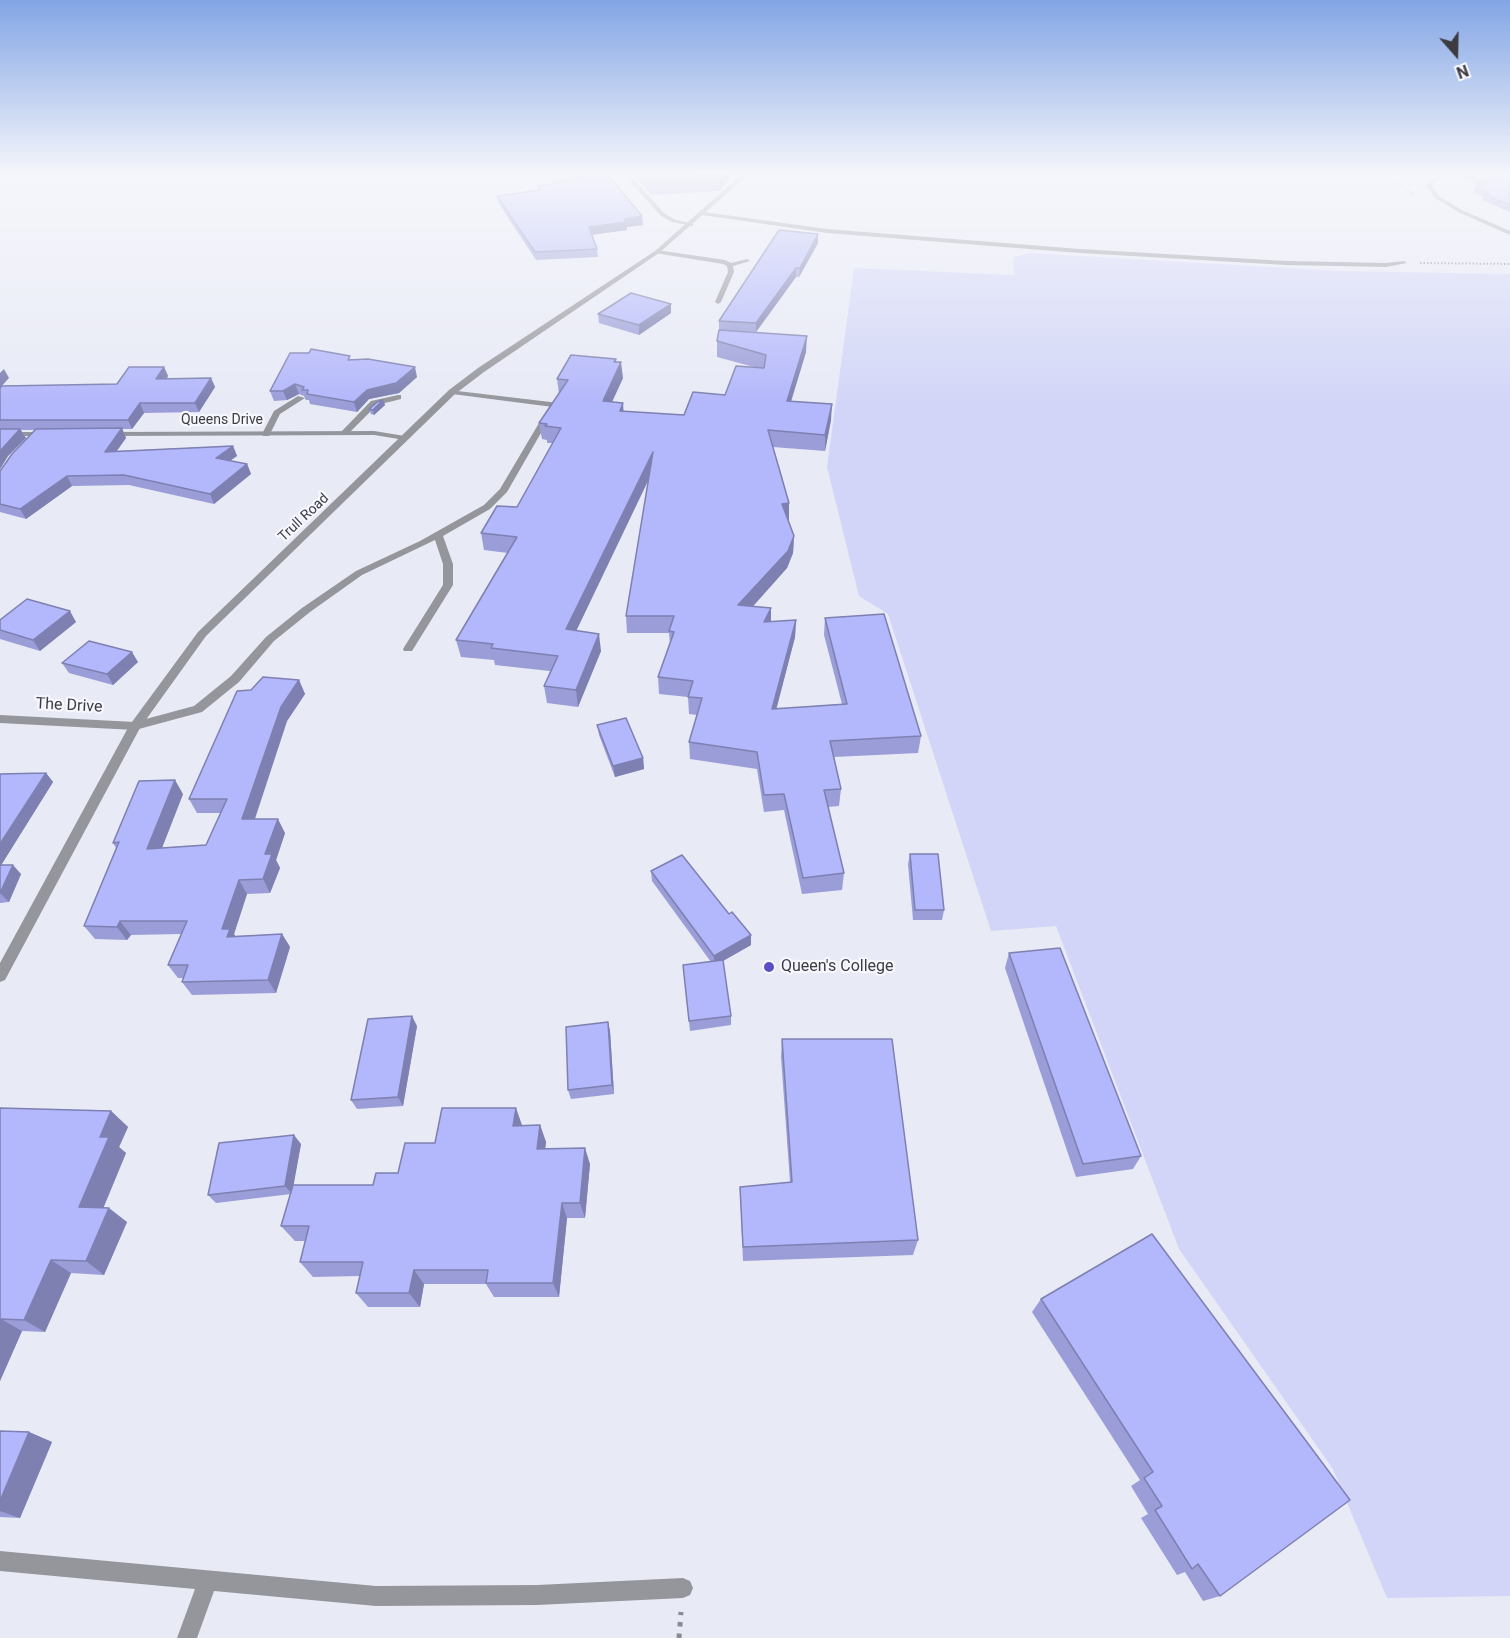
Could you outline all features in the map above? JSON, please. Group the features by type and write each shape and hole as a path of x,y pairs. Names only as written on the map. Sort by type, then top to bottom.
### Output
{"street":[{"path":"1088,251 1286,262 1386,265 1404,263"},
{"path":"657,252 725,262 730,265 747,261"},
{"name":"Trull Road","path":"0,976 135,726 202,634 452,392 481,370 657,252"},
{"path":"718,302 731,272 730,265"},
{"name":"The Drive","path":"0,719 135,726 198,709 235,680 270,639 306,610 360,573 438,535 487,507 504,490 546,418 559,405 452,392"},
{"path":"344,433 374,403 398,397"},
{"path":"266,434 277,413 301,398"},
{"name":"Queens Drive","path":"96,434 374,433 405,438"},
{"path":"0,434 61,434"},
{"path":"26,447 38,434"},
{"path":"408,649 448,585 448,564 438,535"},
{"path":"0,1562 376,1596 537,1595 683,1587"},
{"path":"188,1638 208,1581"}],"path":[{"path":"1404,263 1510,264"}],"shaded area":[{"path":"1030,253 1340,271 1510,274 1510,1596 1387,1598 1333,1469 1179,1249 1056,926 991,931 888,614 859,596 827,467 854,268 1014,275 1013,257"}],"building":[{"path":"765,251 809,251 800,268 796,268 756,323 719,321"},
{"path":"631,293 671,304 639,325 598,314"},
{"path":"719,330 807,336 787,401 832,404 825,435 768,430 789,503 782,504 794,536 788,551 738,605 771,608 764,622 796,620 772,709 847,704 825,618 884,614 921,736 830,741 841,789 824,790 844,873 803,878 784,794 764,795 757,752 689,742 702,698 688,697 693,681 658,677 674,632 669,631 674,616 626,616 653,452 566,629 599,634 576,690 544,686 558,656 491,648 493,644 456,640 517,537 481,533 497,506 517,507 561,428 539,423 568,380 557,379 571,355 616,359 614,362 621,362 603,401 623,403 620,411 684,415 693,392 725,395 736,366 764,368 766,355 717,341"},
{"path":"311,349 350,356 348,360 368,359 415,367 396,383 367,390 354,402 307,394 308,390 302,390 304,387 295,384 283,391 270,391 290,353 309,353"},
{"path":"129,367 164,367 156,379 211,378 195,403 140,403 128,420 0,420 0,388 2,386 117,384"},
{"path":"383,400 373,410 369,409 377,402"},
{"path":"122,428 105,452 233,446 216,458 247,464 210,494 124,475 67,476 20,509 0,504 0,471 12,454 36,429"},
{"path":"0,429 20,429 0,451"},
{"path":"27,599 70,611 33,640 0,630 0,620"},
{"path":"89,641 132,652 107,674 62,663"},
{"path":"263,677 299,680 281,707 242,819 278,819 265,854 272,854 263,879 239,880 222,929 230,929 227,937 282,934 268,980 182,982 188,965 168,965 187,921 120,921 117,927 84,926 119,842 113,843 139,781 175,780 147,849 206,845 227,799 189,799 237,691 251,690"},
{"path":"626,718 643,758 613,766 597,725"},
{"path":"46,773 0,844 0,774"},
{"path":"910,854 938,854 944,910 915,910"},
{"path":"682,855 729,914 732,912 751,935 714,956 651,871"},
{"path":"0,865 13,865 0,893"},
{"path":"1060,948 1141,1156 1083,1164 1009,953"},
{"path":"723,960 731,1016 689,1021 683,965"},
{"path":"412,1016 398,1097 351,1100 368,1019"},
{"path":"608,1022 612,1085 568,1090 566,1027"},
{"path":"782,1039 892,1039 918,1240 743,1247 740,1187 792,1182"},
{"path":"0,1108 111,1111 100,1137 109,1137 79,1207 109,1208 86,1261 51,1260 24,1320 0,1320"},
{"path":"442,1108 516,1108 513,1126 540,1125 537,1149 585,1148 580,1203 562,1203 553,1283 486,1283 488,1270 414,1270 409,1293 356,1293 363,1262 300,1262 309,1226 281,1226 293,1185 373,1185 376,1173 398,1173 405,1143 435,1143"},
{"path":"294,1135 285,1186 208,1195 219,1143"},
{"path":"1152,1234 1350,1500 1220,1596 1198,1564 1192,1569 1155,1510 1162,1506 1144,1478 1153,1472 1041,1299"},
{"path":"0,1431 29,1432 0,1501"}],"place":[{"name":"Queen's College","path":"769,967"}]}
